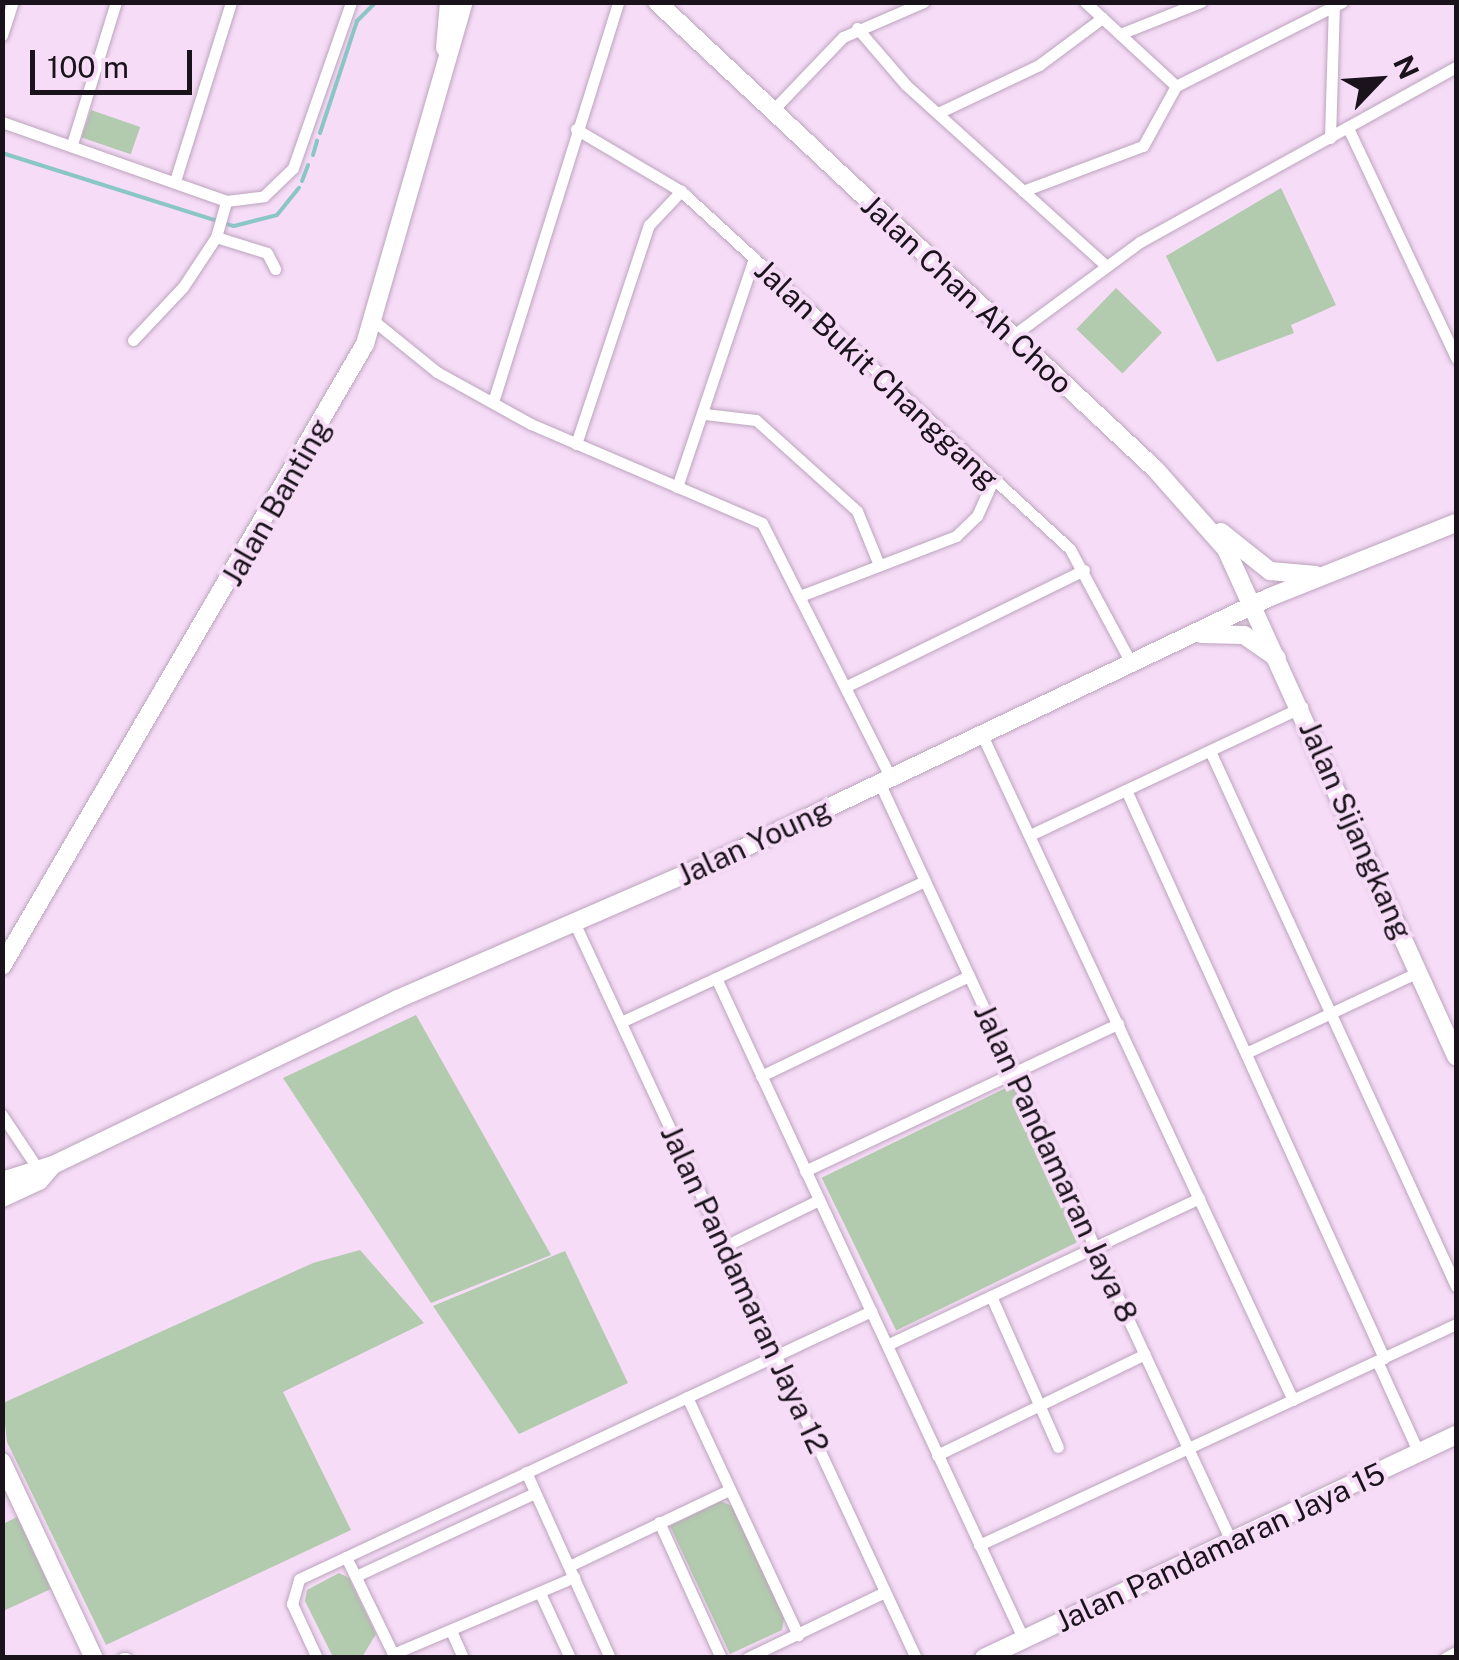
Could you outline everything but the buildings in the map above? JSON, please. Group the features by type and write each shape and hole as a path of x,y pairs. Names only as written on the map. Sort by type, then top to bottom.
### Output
{"main road":[{"path":"446,48 449,2"},
{"name":"Jalan Banting","path":"2,966 326,420 374,321 446,48 464,2"},
{"name":"Jalan Chan Ah Choo","path":"657,2 1187,504 1226,549 1256,604"},
{"path":"678,2 686,29"},
{"path":"1187,504 1270,571 1321,576"},
{"name":"Jalan Young","path":"2,1182 885,781 1256,604 1455,526"},
{"name":"Jalan Sijangkang","path":"1256,604 1456,1056"},
{"path":"1188,636 1244,634 1282,661"},
{"name":"Jalan Young","path":"2,1198 39,1181 44,1166"},
{"name":"Jalan Pandamaran Jaya 15","path":"984,1658 1456,1435"},
{"path":"2,1462 94,1658"}],"street":[{"path":"2,34 13,2"},
{"path":"72,144 116,2"},
{"path":"175,181 231,2"},
{"path":"2,122 175,181 224,207 264,196 293,168 352,2"},
{"path":"493,402 618,2"},
{"path":"772,111 856,28 924,2"},
{"path":"1085,2 1176,86"},
{"path":"1120,34 1201,2"},
{"path":"1023,191 1143,146 1176,86 1338,4"},
{"path":"1330,138 1338,4"},
{"path":"938,113 1039,65 1102,18"},
{"path":"856,28 938,113 1104,264"},
{"path":"1012,336 1104,264 1456,67"},
{"path":"1348,128 1456,358"},
{"name":"Jalan Bukit Changgang","path":"576,129 681,191 992,482 1070,549 1131,663"},
{"path":"576,444 649,225 681,191"},
{"path":"133,340 183,287 217,233 224,207"},
{"path":"217,233 267,253 275,269"},
{"path":"677,486 705,414 754,258"},
{"name":"Jalan Pandamaran Jaya 8","path":"374,321 437,372 493,402 576,444 762,523 844,687 925,882 1232,1542"},
{"path":"705,414 756,420 856,511 879,565"},
{"path":"800,596 969,527 992,482"},
{"path":"844,687 1084,570"},
{"path":"1030,836 1302,707"},
{"path":"982,735 1293,1400"},
{"path":"1210,751 1456,1286"},
{"path":"1126,790 1246,1053 1419,1452"},
{"path":"621,1022 925,882"},
{"name":"Jalan Pandamaran Jaya 12","path":"574,922 916,1658"},
{"path":"1246,1053 1418,972"},
{"path":"761,1076 969,976"},
{"path":"716,978 1024,1640"},
{"path":"805,1171 1118,1024"},
{"path":"2,1115 44,1166"},
{"path":"887,1346 1199,1198"},
{"path":"725,1246 819,1200"},
{"path":"992,1296 1058,1446"},
{"path":"317,1658 292,1604 299,1579 870,1310"},
{"path":"980,1545 1456,1324"},
{"path":"938,1455 1145,1354"},
{"path":"687,1397 798,1635"},
{"path":"526,1472 610,1658"},
{"path":"346,1557 393,1654 404,1655 540,1592 659,1522 729,1490"},
{"path":"356,1576 535,1492"},
{"path":"659,1522 721,1658"},
{"path":"540,1592 570,1658"},
{"path":"747,1658 886,1592"},
{"path":"452,1633 463,1658"},
{"path":"1445,1658 1456,1652"}],"green space":[{"path":"91,110 140,127 131,154 82,137"},
{"path":"1281,188 1336,305 1291,325 1294,333 1217,362 1166,256"},
{"path":"1116,288 1162,332 1122,373 1076,329"},
{"path":"416,1015 551,1255 431,1303 283,1078"},
{"path":"1014,1084 1089,1237 896,1331 822,1178"},
{"path":"360,1250 424,1323 283,1392 351,1530 106,1645 7,1442 3,1403 313,1263"},
{"path":"565,1251 628,1383 519,1434 433,1306"},
{"path":"721,1501 732,1506 784,1618 782,1630 730,1654 670,1526"},
{"path":"17,1517 51,1589 3,1611 3,1524"},
{"path":"339,1573 349,1578 376,1634 362,1657 333,1657 305,1601 307,1590"}],"waterway":[{"path":"320,133 357,21 374,4"},
{"path":"313,155 317,141"},
{"path":"2,153 234,226 277,215 299,188"},
{"path":"302,181 308,165"}]}
